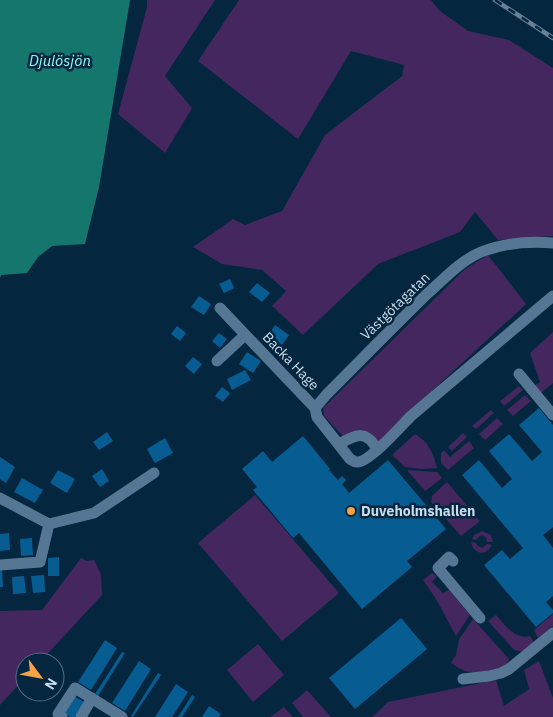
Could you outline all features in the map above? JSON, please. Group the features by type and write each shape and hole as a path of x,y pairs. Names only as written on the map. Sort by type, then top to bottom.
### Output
{"street":[{"name":"Västgötagatan","path":"315,408 408,313 463,262 495,247 553,242"},
{"path":"315,408 317,417 350,459 358,462 366,460 394,435 411,416 553,296"},
{"name":"Backa Hage","path":"220,308 315,408"},
{"name":"Backa Hage","path":"217,361 245,335"},
{"path":"518,374 553,415"},
{"path":"339,444 356,436 363,436 372,441 377,450"},
{"path":"0,498 49,524 94,513 154,472"},
{"path":"0,565 40,562 49,524"},
{"path":"453,561 449,557 438,568 480,618"},
{"path":"463,679 501,673 509,669 553,633"},
{"path":"62,717 58,714 75,688 92,698 107,713 122,717"},
{"path":"81,717 92,698"}],"shaded area":[{"path":"147,0 215,0 165,76 192,108 165,153 118,114 147,7"},
{"path":"239,0 431,0 440,11 468,31 509,40 553,68 553,236 498,240 475,212 460,232 378,264 303,335 272,306 286,291 262,270 222,264 193,247 233,219 245,225 282,211 325,135 402,76 404,65 351,51 298,139 198,61"},
{"path":"488,255 526,304 408,413 379,444 371,434 363,431 343,436 324,416 323,408 465,269"},
{"path":"553,332 553,383 541,393 534,386 540,382 530,353"},
{"path":"519,386 523,390 504,406 500,401"},
{"path":"525,395 531,401 513,416 507,410"},
{"path":"491,410 494,413 476,429 472,426"},
{"path":"497,418 503,424 485,440 479,434"},
{"path":"463,433 467,437 452,451 448,447"},
{"path":"415,434 430,448 437,468 405,467 392,455"},
{"path":"469,441 474,448 448,470 441,463 441,453 444,450 450,457"},
{"path":"407,470 437,472 442,478 425,491"},
{"path":"447,482 480,521 461,536 431,502 432,496"},
{"path":"255,495 339,593 282,641 198,543"},
{"path":"482,531 491,535 493,542 487,542 486,537 481,535 476,540 472,539 474,535"},
{"path":"471,542 476,543 482,548 487,544 492,545 486,552 481,553 473,548"},
{"path":"81,558 87,561 94,560 101,574 102,595 49,652 15,652 15,689 0,705 0,611 42,610"},
{"path":"432,573 437,576 432,582 443,593 449,590 470,615 456,636 436,599 423,580"},
{"path":"553,614 553,626 538,638 534,630"},
{"path":"496,615 515,634 525,637 530,636 534,642 523,652 514,650 488,621"},
{"path":"473,619 509,659 507,664 493,670 471,672 451,663 456,655 459,639"},
{"path":"258,644 284,675 253,702 227,670"},
{"path":"539,661 553,698 553,717 372,717 388,702 496,680 504,706 529,689 524,670"},
{"path":"307,690 331,717 303,717 292,703"},
{"path":"284,707 293,717 270,717"}],"water":[{"name":"Djulösjön","path":"0,0 130,0 99,187 85,244 52,246 38,257 27,273 1,275 0,278"}],"building":[{"path":"230,279 234,288 224,293 219,284"},
{"path":"257,283 270,293 262,302 249,292"},
{"path":"199,296 211,304 204,315 191,307"},
{"path":"275,325 289,335 282,345 268,336"},
{"path":"177,326 186,333 180,341 171,334"},
{"path":"219,333 227,339 220,348 212,341"},
{"path":"247,352 261,361 253,373 239,364"},
{"path":"193,357 202,364 194,374 185,366"},
{"path":"245,370 251,380 232,390 227,379"},
{"path":"222,387 230,393 223,402 215,396"},
{"path":"539,408 553,425 553,527 543,535 553,548 553,596 546,602 553,610 553,613 536,627 484,565 502,550 510,559 523,548 462,475 479,460 502,488 512,479 489,451 509,434 532,461 542,452 519,425"},
{"path":"107,432 113,441 99,450 93,442"},
{"name":"Duveholmshallen","path":"303,436 338,480 342,476 346,480 342,484 349,493 388,460 446,529 407,561 412,567 362,609 299,533 293,538 253,490 257,487 242,469 263,451 272,462"},
{"path":"165,438 173,453 155,463 147,449"},
{"path":"0,457 15,467 6,483 0,479"},
{"path":"102,469 109,481 100,487 92,476"},
{"path":"58,470 75,479 67,493 50,483"},
{"path":"22,478 43,490 35,503 14,492"},
{"path":"9,533 10,550 0,551 0,534"},
{"path":"32,538 33,555 21,556 20,539"},
{"path":"59,557 59,576 48,576 48,558"},
{"path":"0,570 2,570 3,587 0,587"},
{"path":"44,575 45,592 33,593 31,576"},
{"path":"24,576 26,593 13,594 12,577"},
{"path":"401,618 427,649 355,709 329,678"},
{"path":"105,640 117,648 91,690 78,682"},
{"path":"122,652 125,653 98,696 95,694"},
{"path":"139,661 151,669 125,711 112,703"},
{"path":"158,673 161,675 133,717 131,716"},
{"path":"176,684 188,692 172,717 155,717"},
{"path":"192,695 195,697 182,717 178,717"},
{"path":"74,696 84,702 75,717 70,717 63,713"},
{"path":"209,706 221,714 219,717 202,717"}],"railway":[{"path":"495,0 553,38"}],"place":[{"name":"Duveholmshallen","path":"351,511"}]}
